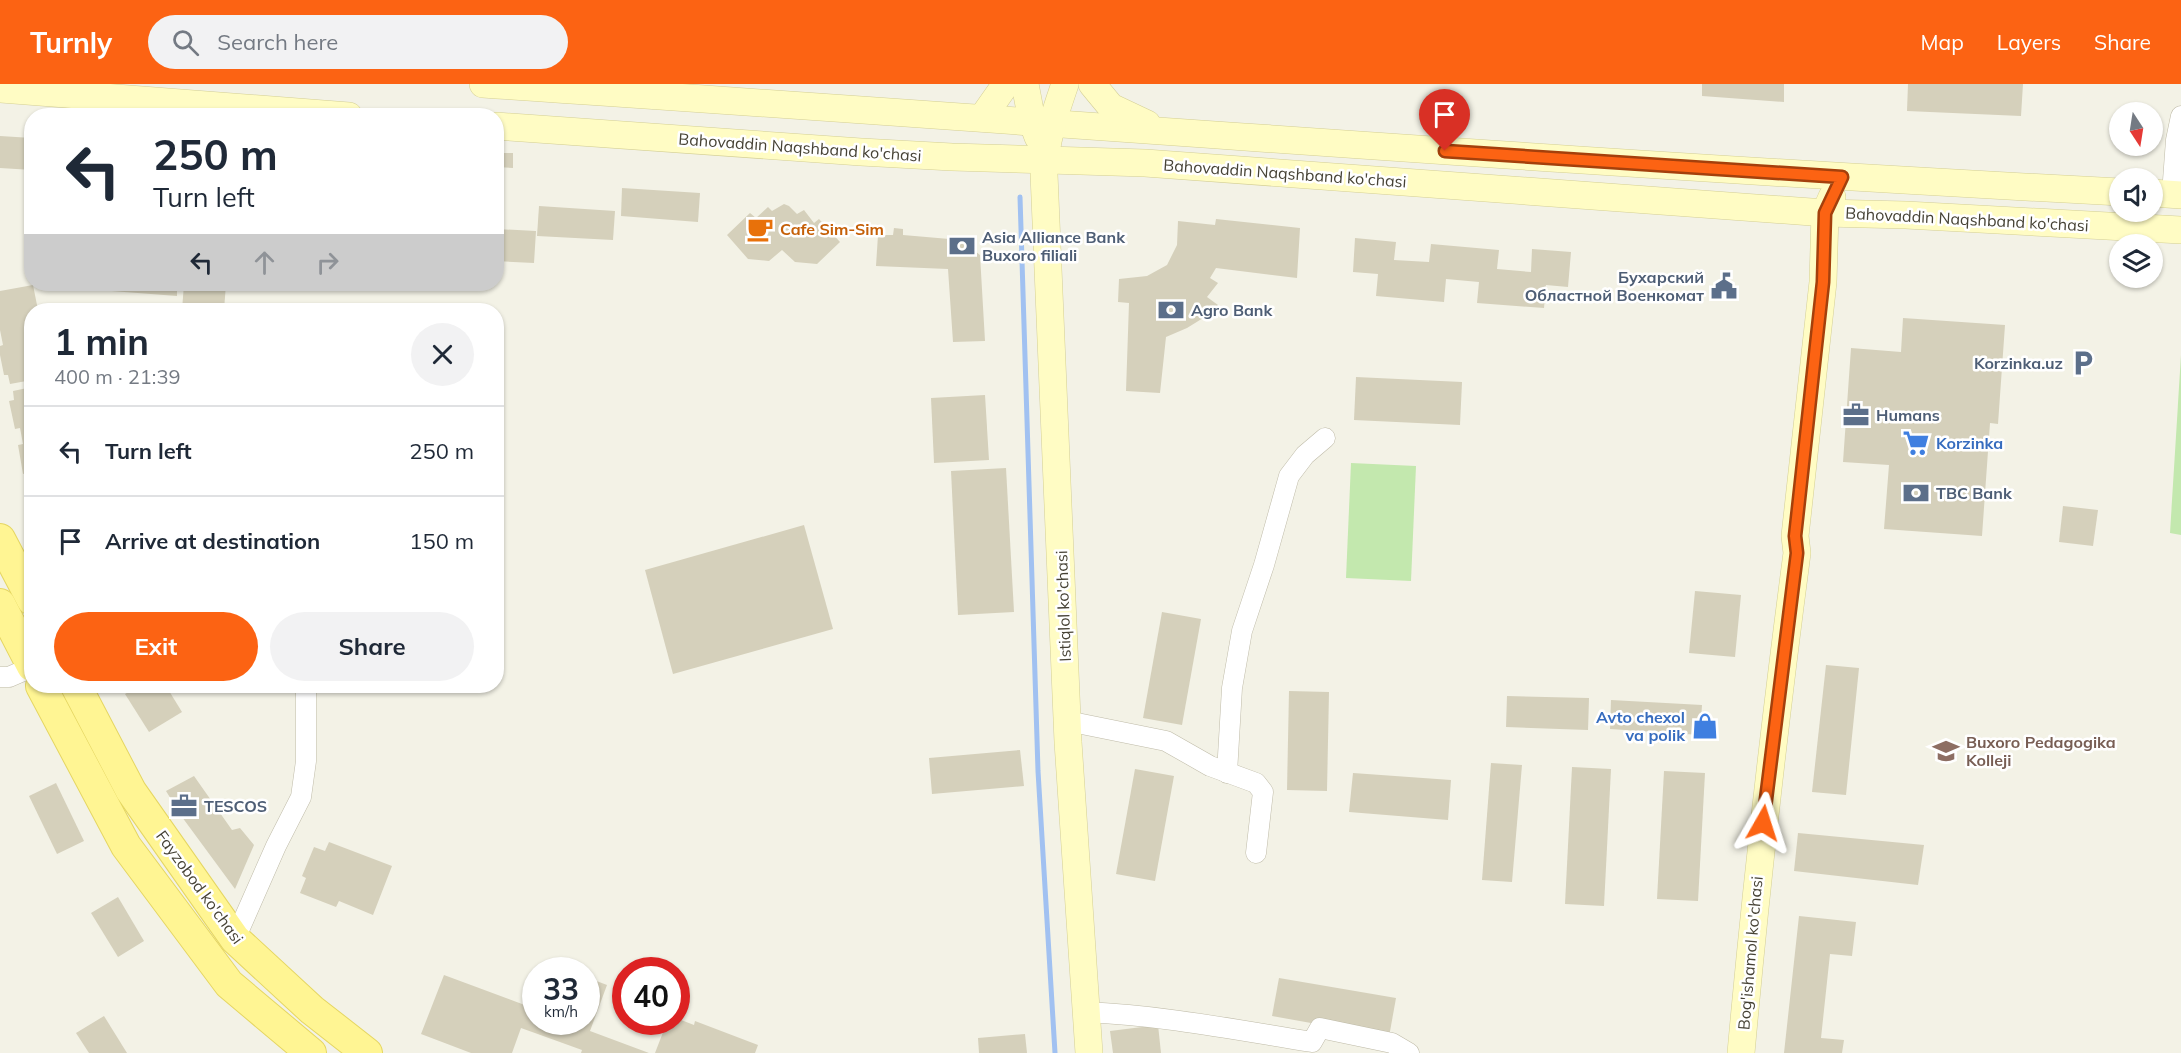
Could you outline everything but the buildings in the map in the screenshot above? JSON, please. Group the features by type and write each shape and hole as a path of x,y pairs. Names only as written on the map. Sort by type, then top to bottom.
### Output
{"main road":[{"name":"Bahovaddin Naqshband ko'chasi","path":"483,84 1842,177 2109,191"},
{"path":"982,118 1006,84"},
{"path":"1025,84 1042,121"},
{"path":"1042,121 1065,84"},
{"path":"1092,84 1112,107 1164,132"},
{"path":"0,88 249,108"},
{"name":"Istiqlol ko'chasi","path":"1042,121 1067,721 1089,1053"},
{"name":"Bahovaddin Naqshband ko'chasi","path":"504,127 861,152 1145,163 1825,213 1906,215 2181,230"},
{"name":"Bog'ishamol ko'chasi","path":"1741,1053 1771,754 1797,553 1796,530 1823,282 1825,213 1842,177"},
{"path":"0,539 24,585"},
{"path":"0,604 24,651"},
{"name":"Fayzobod ko'chasi","path":"45,693 126,846 230,984 311,1053"},
{"name":"Fayzobod ko'chasi","path":"80,693 131,791 235,939 312,1010 367,1053"}],"street":[{"path":"2168,194 2181,116"},
{"path":"1227,772 1232,688 1242,631 1264,565 1289,476 1305,455 1325,438"},
{"path":"0,677 9,677 24,670"},
{"path":"235,939 276,846 302,797 306,761 306,693"},
{"path":"1067,721 1166,741 1210,766 1256,783 1263,792 1256,853"},
{"path":"1085,1012 1125,1013 1312,1042 1320,1028 1392,1043 1409,1053"}],"green space":[{"path":"2181,355 2181,535 2170,533"},
{"path":"1351,463 1416,466 1411,581 1346,578"}],"waterway":[{"path":"1020,197 1038,771 1055,1053"}],"place":[{"name":"Cafe Sim-Sim","path":"760,229"},
{"name":"Asia Alliance Bank Buxoro filiali","path":"962,246"},
{"name":"Бухарский Областной Военкомат","path":"1724,286"},
{"name":"Agro Bank","path":"1171,310"},
{"name":"Korzinka.uz","path":"2083,363"},
{"name":"Humans","path":"1856,415"},
{"name":"Korzinka","path":"1916,443"},
{"name":"TBC Bank","path":"1916,493"},
{"name":"Avto chexol va polik","path":"1705,726"},
{"name":"Buxoro Pedagogika Kolleji","path":"1946,751"},
{"name":"TESCOS","path":"184,806"}],"route":[{"path":"1445,151 1842,177 1825,213 1823,282 1795,536 1797,553 1763,823"}]}
